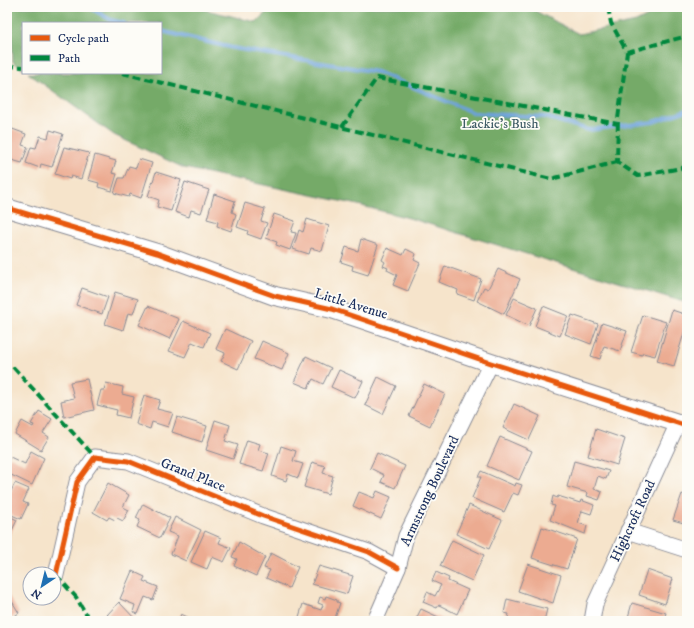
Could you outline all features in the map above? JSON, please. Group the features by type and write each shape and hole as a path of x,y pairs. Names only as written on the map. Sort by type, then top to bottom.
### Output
{"street":[{"name":"Little Avenue","path":"7,208 156,253 275,296 332,309 490,363 682,425"},
{"name":"Armstrong Boulevard","path":"375,621 398,568 406,536 490,363"},
{"name":"Highcroft Road","path":"592,621 595,604 628,531 682,425"},
{"name":"Grand Place","path":"58,566 77,482 95,457 128,461 263,516 369,552 398,568"},
{"path":"628,531 687,550"}],"green space":[{"name":"Lackie's Bush","path":"10,7 194,7 256,22 272,7 528,7 579,34 636,22 666,7 687,7 687,303 409,218 354,204 184,168 114,135 29,74 162,74 162,22 22,22 22,68 13,62"}],"building":[{"path":"7,127 26,134 22,145 28,147 22,163 8,159"},
{"path":"50,130 63,134 52,167 41,164 40,168 26,163 31,147 36,148 40,136 48,138"},
{"path":"64,147 89,153 81,179 71,176 70,179 55,174"},
{"path":"95,155 116,161 112,173 117,174 112,191 98,187 99,183 88,180"},
{"path":"139,159 152,163 141,198 130,194 129,197 114,193 119,178 124,178 129,166 136,168"},
{"path":"156,172 181,180 171,211 157,207 159,200 148,196"},
{"path":"185,182 209,190 201,213 191,210 189,217 175,212"},
{"path":"214,194 235,201 232,212 236,214 231,231 217,226 218,222 207,219"},
{"path":"245,203 265,209 261,221 267,223 261,239 247,234 248,231 237,227"},
{"path":"274,214 295,221 291,232 296,233 290,250 276,245 277,242 266,238"},
{"path":"307,219 329,226 322,251 311,248 309,254 293,249 299,230 303,232"},
{"path":"361,239 378,245 368,275 352,270 353,266 341,262 346,247 358,251"},
{"path":"387,248 403,255 406,249 416,254 414,260 420,263 408,291 393,285 397,275 387,270 388,268 383,266 385,262 382,260"},
{"path":"445,266 481,279 474,300 457,294 458,290 439,282"},
{"path":"498,269 520,279 504,314 477,301 484,287 488,289"},
{"path":"82,288 108,297 102,314 76,305"},
{"path":"115,292 138,299 133,314 128,313 123,330 105,324"},
{"path":"514,298 537,308 529,326 506,315"},
{"path":"148,306 179,319 170,339 139,325"},
{"path":"543,306 568,316 560,336 535,326"},
{"path":"672,310 687,315 687,323 674,366 657,361"},
{"path":"572,315 598,324 591,344 565,334"},
{"path":"643,315 666,322 655,356 631,352"},
{"path":"183,321 210,333 204,347 192,342 185,357 169,351"},
{"path":"602,323 627,331 620,351 604,346 600,359 591,356"},
{"path":"225,329 251,341 238,369 221,361 225,353 216,349"},
{"path":"262,341 289,353 282,370 254,359"},
{"path":"306,356 331,368 323,384 313,379 308,388 294,382"},
{"path":"339,370 363,381 355,398 331,387"},
{"path":"378,377 396,386 383,414 365,405"},
{"path":"87,379 94,410 64,417 61,401 74,398 70,382"},
{"path":"106,383 123,387 122,394 134,397 129,418 116,415 117,410 97,405 101,390 104,390"},
{"path":"424,384 445,394 430,426 409,416"},
{"path":"144,395 160,400 157,409 173,413 168,427 152,422 150,429 136,424"},
{"path":"514,404 540,416 529,440 503,428"},
{"path":"39,411 52,419 43,433 49,437 41,450 15,434 22,421 33,427 34,425 31,424"},
{"path":"177,417 207,426 202,442 172,432"},
{"path":"215,420 230,425 225,441 238,445 233,459 206,450"},
{"path":"596,429 625,439 617,465 588,456"},
{"path":"500,437 532,451 519,480 487,466"},
{"path":"247,440 260,444 258,450 269,453 263,471 239,464"},
{"path":"281,446 296,451 293,461 303,464 298,478 288,474 286,481 272,476"},
{"path":"31,451 44,458 32,485 7,473 7,463 10,457 25,464"},
{"path":"377,453 405,466 395,488 381,482 384,475 370,468"},
{"path":"574,461 609,471 606,479 598,476 594,489 602,492 599,500 587,496 588,493 567,487"},
{"path":"312,462 325,466 323,473 333,476 328,494 304,487"},
{"path":"481,471 515,486 516,483 522,485 518,495 513,493 504,512 472,498 481,477 478,477"},
{"path":"15,483 29,489 23,502 28,504 21,519 7,513 7,494 9,495"},
{"path":"108,483 129,495 123,507 129,510 123,521 117,518 115,520 109,517 107,520 93,512"},
{"path":"377,491 391,497 381,519 353,506 359,492 374,498"},
{"path":"682,494 687,496 687,524 673,520"},
{"path":"553,496 557,498 558,496 580,503 581,500 594,505 591,514 582,511 578,523 587,526 585,534 550,520 555,506 551,505"},
{"path":"143,504 170,518 160,538 137,527 140,520 136,518"},
{"path":"469,505 502,520 489,549 456,534"},
{"path":"7,515 17,520 7,541"},
{"path":"175,517 201,530 186,561 171,554 178,536 168,532"},
{"path":"542,527 577,539 567,569 532,558"},
{"path":"205,531 221,538 219,543 231,548 224,562 212,557 207,569 191,562"},
{"path":"452,540 484,555 472,581 440,566"},
{"path":"239,542 265,557 256,576 234,566 237,559 232,557"},
{"path":"271,553 298,567 289,588 266,578 270,570 264,568"},
{"path":"528,564 561,575 553,603 518,591"},
{"path":"319,566 353,576 347,594 312,584"},
{"path":"647,570 673,579 665,604 639,595"},
{"path":"132,571 145,577 143,581 158,587 153,600 145,597 138,614 133,612 135,605 120,599"},
{"path":"436,572 449,578 448,581 468,590 457,614 439,605 437,608 423,602 427,592 435,596 441,585 432,581"},
{"path":"7,593 19,613 7,621"},
{"path":"326,596 337,600 337,602 340,603 334,621 298,620 303,604 321,610 323,605 318,603 320,597 325,599"},
{"path":"507,599 547,609 544,621 507,621 509,614 504,613"},
{"path":"119,602 137,621 108,621 111,618 107,615"},
{"path":"632,603 666,613 663,621 627,621"},
{"path":"421,609 447,621 415,621"},
{"path":"181,614 196,621 178,621"}],"waterway":[{"path":"89,7 111,20 120,22"},
{"path":"162,31 233,48 377,72 474,113 545,117 589,130 653,122 687,110"}],"marked path":[{"path":"608,7 611,23 627,52 618,119 617,162 638,176 687,167"},
{"path":"627,52 687,36"},
{"path":"7,66 22,67"},
{"path":"126,74 551,179 617,162"},
{"path":"342,127 377,78 618,124"},
{"path":"13,367 95,457"},
{"path":"62,582 76,597 90,621"}],"cycle path":[{"path":"7,208 157,253 275,296 332,309 491,363 687,426"},
{"path":"58,566 77,482 95,457 128,461 263,516 369,552 398,568"}]}
